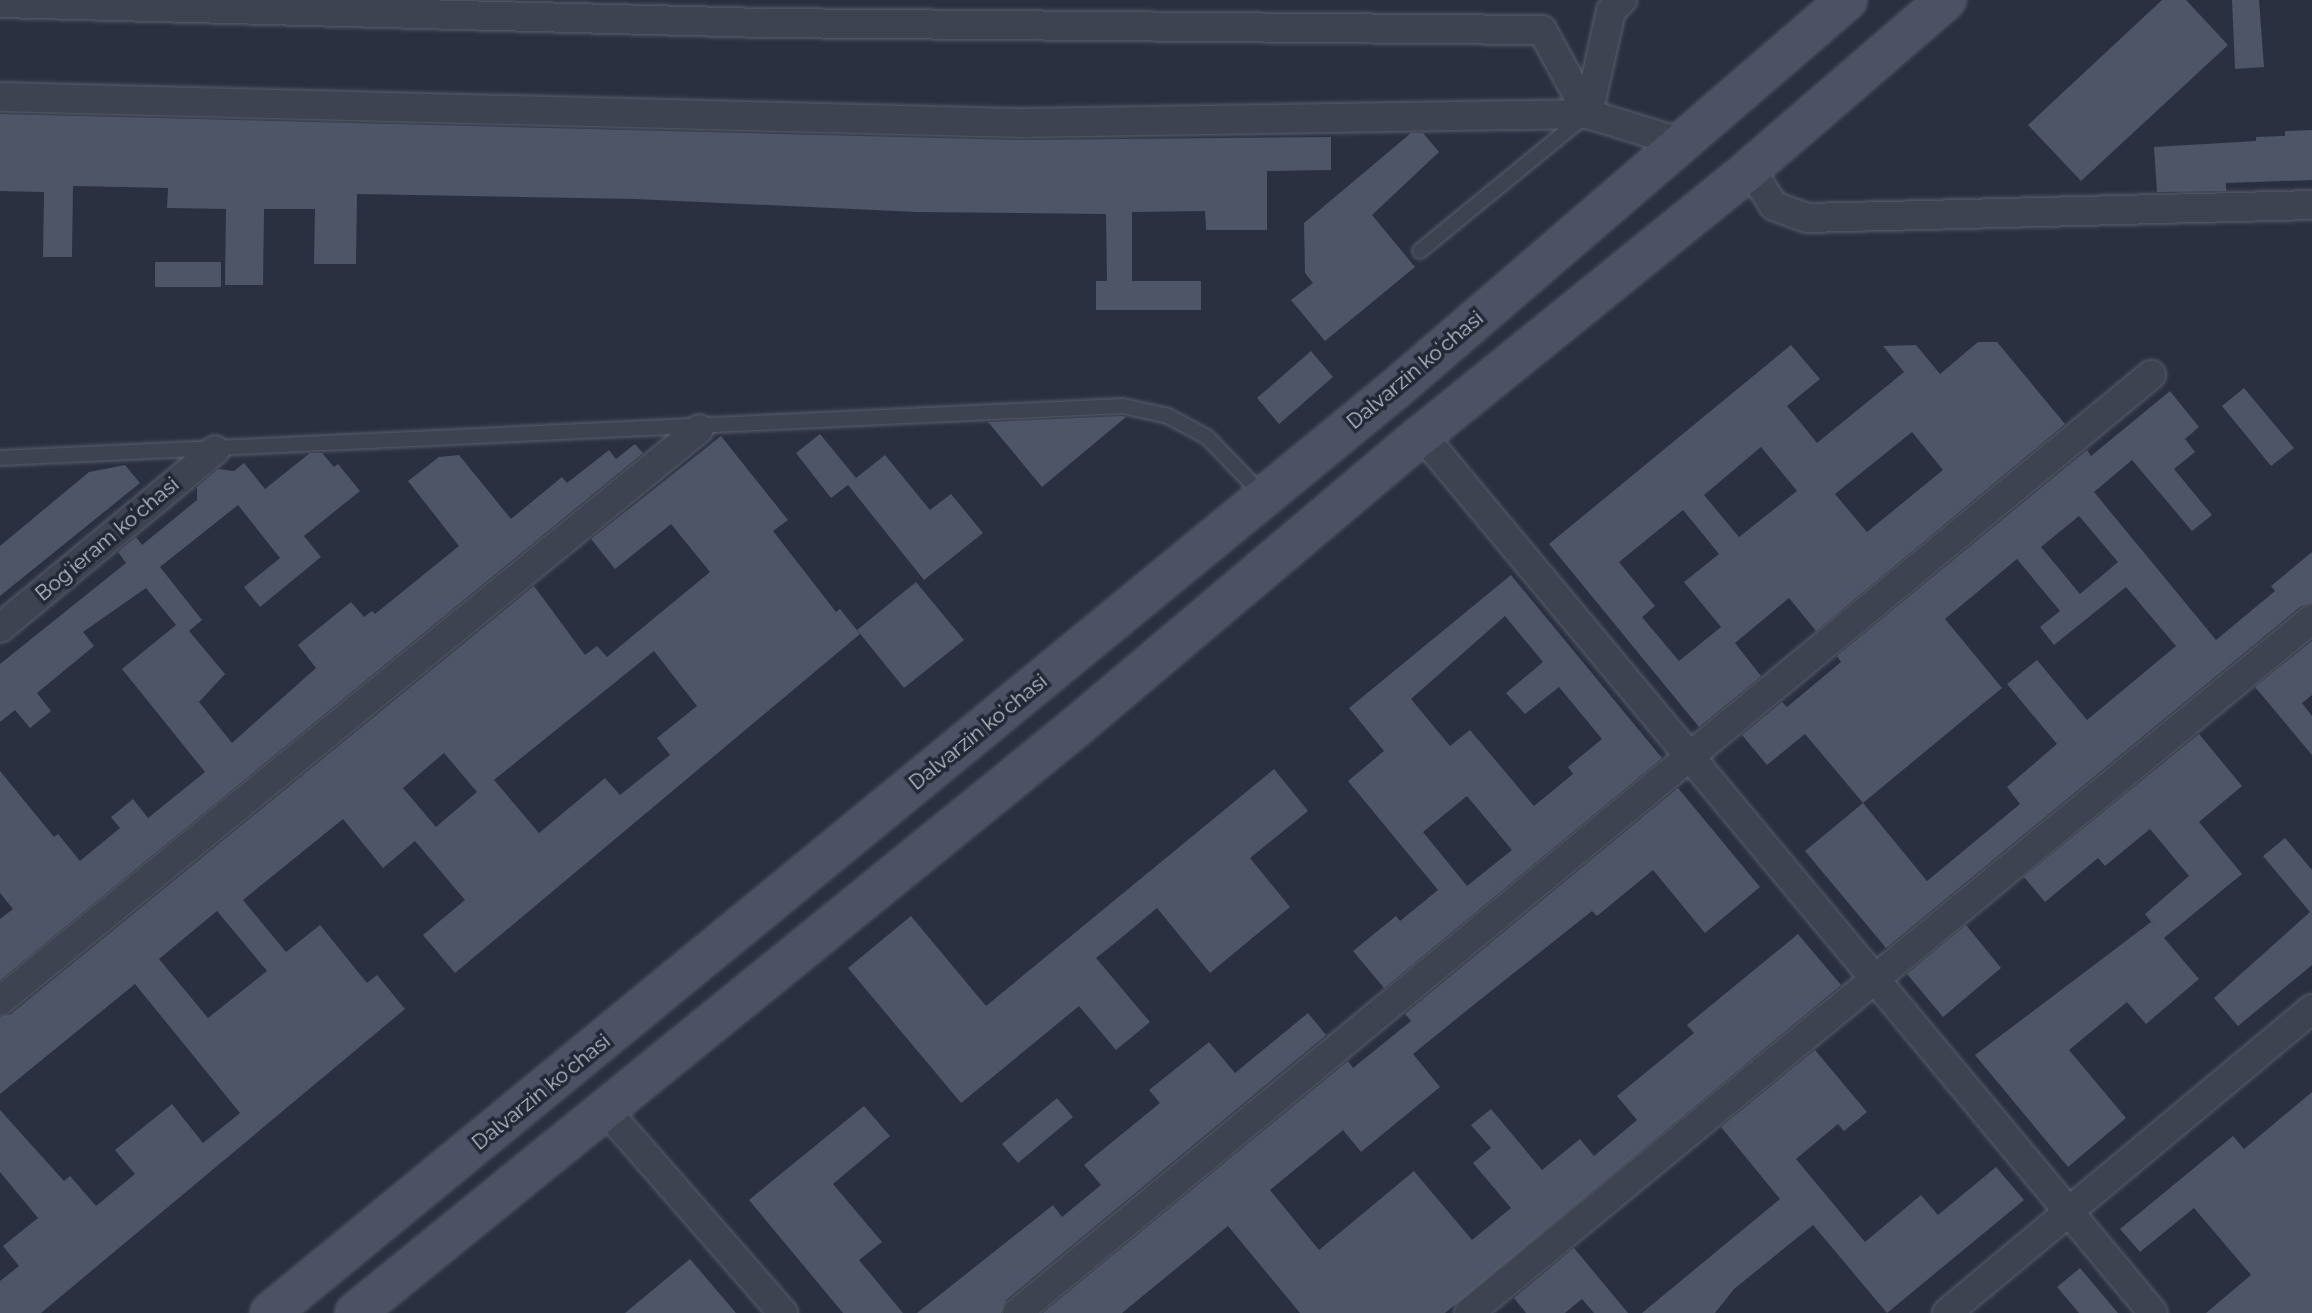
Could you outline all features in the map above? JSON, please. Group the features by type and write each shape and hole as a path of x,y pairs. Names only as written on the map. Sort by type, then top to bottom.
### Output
{"main road":[{"name":"Dalvarzin koʻchasi","path":"271,1313 1264,496 1847,0"},
{"path":"355,1313 1076,727 1422,435 1750,169 1946,0"}],"street":[{"path":"1588,114 1611,11 1622,0"},
{"path":"0,3 767,11 1542,30 1588,114"},
{"path":"0,97 1021,123 1588,114 1679,142"},
{"path":"1750,169 1774,206 1807,218 2312,205"},
{"path":"1017,1313 1688,754 2151,375"},
{"path":"0,1001 699,429"},
{"path":"1422,435 2153,1313"},
{"name":"Bogʻieram koʻchasi","path":"0,628 215,450"},
{"path":"1469,1313 2312,619"},
{"path":"1947,1313 2312,1009"},
{"path":"605,1108 783,1313"}],"lane":[{"path":"1420,251 1588,114"},
{"path":"0,458 699,429 1123,406 1168,416 1207,437 1264,496"}],"building":[{"path":"2162,0 2186,0 2228,45 2081,181 2028,125"},
{"path":"2232,0 2259,0 2264,67 2235,69"},
{"path":"0,114 1021,140 1331,137 1331,170 1267,171 1267,230 1206,230 1205,211 1132,212 1132,281 1201,281 1201,310 1096,310 1096,281 1107,281 1106,214 917,212 635,199 357,194 356,264 314,264 315,209 264,209 263,285 225,285 226,209 167,208 168,188 73,186 72,257 43,257 44,192 0,191"},
{"path":"2312,130 2312,180 2226,183 2226,191 2157,192 2154,147 2256,141 2256,137 2285,136 2285,131"},
{"path":"1411,133 1423,133 1439,152 1372,215 1415,267 1325,341 1291,300 1313,283 1305,273 1304,223"},
{"path":"155,262 221,262 221,287 155,287"},
{"path":"1978,342 1997,342 2065,424 1816,631 1789,598 1735,643 1761,676 1699,727 1549,544 1791,345 1820,379 1787,406 1817,443 1904,372 1883,346 1916,345 1940,374","holes":["1912,432 1943,470 1867,532 1835,494","1761,447 1797,491 1739,537 1704,495","1683,510 1719,554 1684,582 1721,627 1679,661 1642,617 1655,606 1619,562"]},
{"path":"1311,351 1333,377 1279,424 1257,398"},
{"path":"2244,388 2294,448 2271,466 2222,406"},
{"path":"2170,391 2199,427 2185,439 2195,452 2174,469 2212,515 2192,531 2132,460 2094,492 2216,640 2275,591 2271,586 2312,552 2312,603 2301,606 1886,948 1805,851 1863,803 1805,734 1767,765 1742,735 1782,702 1787,707 1841,662 1837,656 2087,450 2091,456","holes":["2079,516 2118,562 2080,594 2041,547","2017,559 2060,611 2040,627 2054,645 2126,587 2176,646 2087,720 2037,660 2007,684 2057,744 2007,787 2020,804 1927,881 1863,803 2002,688 1945,619"]},
{"path":"1126,417 1042,487 988,422"},
{"path":"820,434 856,478 885,455 930,510 951,494 983,533 924,580 848,485 831,498 796,453"},
{"path":"721,436 788,520 773,531 836,612 840,609 860,634 455,973 423,935 465,900 415,841 383,868 343,819 243,900 286,952 320,925 367,983 377,975 405,1009 41,1313 0,1313 0,1281 19,1266 3,1246 38,1218 0,1172 0,1110 64,1181 70,1176 96,1206 135,1174 115,1150 172,1104 203,1143 240,1113 135,984 0,1094 0,1017 11,1014 534,586 585,655 597,646 607,657 710,572 671,524 615,569 591,539","holes":["654,651 697,706 657,738 670,755 620,795 605,778 539,833 494,780","444,753 477,792 436,827 403,788","217,911 267,971 208,1018 159,959"]},
{"path":"635,444 643,453 0,980 0,919 13,909 0,893 0,771 54,837 58,834 80,861 120,828 111,817 133,799 148,818 205,772 122,669 176,625 146,588 83,632 94,646 37,693 51,711 30,728 15,710 0,722 0,664 126,563 118,552 136,537 142,545 197,500 197,487 218,469 234,471 244,463 265,489 310,453 322,453 334,467 338,464 360,491 304,536 321,557 260,607 244,587 280,558 238,505 160,567 202,620 189,631 225,674 199,702 232,743 316,668 298,645 351,602 364,617 372,611 375,614 459,546 408,481 439,457 459,455 511,519 562,477 567,483 609,450 616,459"},
{"path":"125,465 140,483 0,596 0,546 89,472"},
{"path":"1511,575 1662,758 1384,988 1353,951 1396,916 1400,921 1438,890 1348,781 1384,751 1349,708","holes":["1505,616 1543,662 1506,693 1525,714 1559,687 1602,739 1568,767 1573,774 1534,806 1470,730 1450,746 1411,699","1467,796 1512,850 1467,886 1423,832"]},
{"path":"916,582 964,640 904,688 857,630"},
{"path":"2312,641 2312,695 2302,703 2312,716 2312,755 2255,687"},
{"path":"2199,734 2242,786 2199,822 2242,874 2164,938 2199,979 2146,1024 2127,1002 2069,1050 2126,1118 2068,1167 1975,1055 2151,922 2159,932 2145,914 2189,876 2150,829 2105,866 2098,858 2045,902 2024,877"},
{"path":"1274,769 1308,811 1250,858 1290,907 1210,973 1157,908 1096,958 1150,1022 1116,1050 1079,1006 961,1103 848,968 911,916 986,1006"},
{"path":"1678,788 1760,887 1705,933 1653,870 1597,916 1592,911 1413,1054 1440,1087 1361,1152 1343,1130 1270,1190 1319,1250 1414,1171 1472,1240 1511,1208 1473,1163 1491,1148 1471,1125 1491,1109 1542,1170 1580,1139 1594,1156 1637,1120 1617,1096 1694,1033 1687,1025 1798,934 1841,985 1455,1305 1445,1313 1300,1313 1228,1226 1122,1313 1043,1313 1348,1061 1353,1068 1411,1021 1405,1014"},
{"path":"2285,838 2312,870 2312,965 2238,1026 2214,998 2310,912 2263,856"},
{"path":"1966,925 2001,968 1943,1017 1907,974"},
{"path":"1308,1013 1326,1035 1006,1300 1001,1313 917,1313 1053,1205 1062,1217 1101,1185 1084,1165 1160,1103 1149,1090 1209,1042 1235,1073"},
{"path":"1815,1050 1867,1112 1844,1131 1838,1124 1796,1159 1865,1242 1921,1195 1938,1215 1996,1167 2024,1200 1887,1313 1813,1225 1734,1289 1715,1313 1642,1313 1780,1199 1721,1127"},
{"path":"2312,1092 2312,1313 2206,1313 2251,1275 2194,1208 2140,1252 2120,1229 2233,1136 2244,1149"},
{"path":"1057,1098 1073,1117 1018,1163 1002,1144"},
{"path":"864,1106 890,1136 833,1184 882,1242 859,1260 903,1313 843,1313 749,1200"},
{"path":"1574,1248 1628,1313 1594,1313 1582,1299 1565,1313 1526,1313 1514,1298"},
{"path":"690,1259 736,1313 625,1313"},
{"path":"2080,1268 2118,1313 2079,1313 2057,1287"}]}
